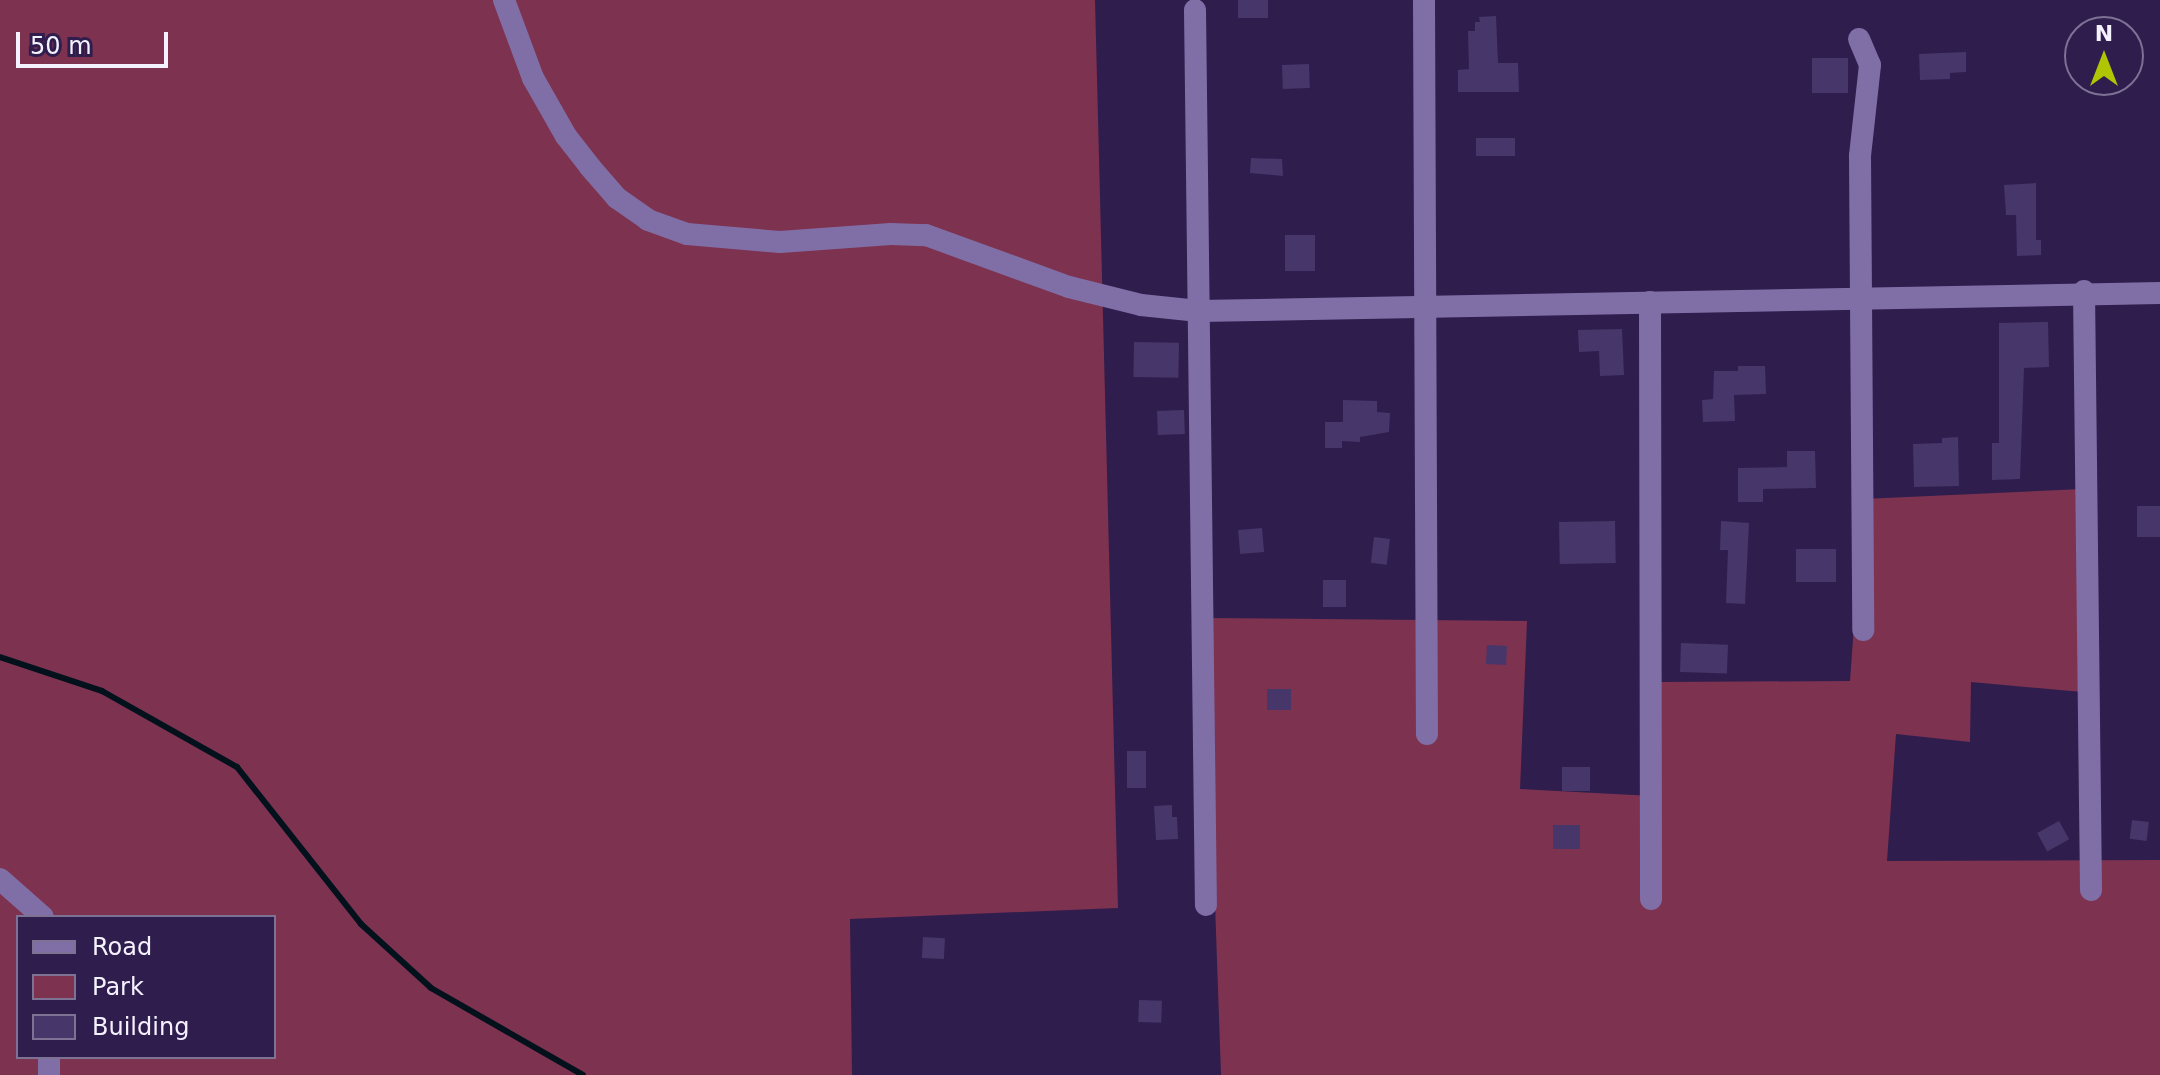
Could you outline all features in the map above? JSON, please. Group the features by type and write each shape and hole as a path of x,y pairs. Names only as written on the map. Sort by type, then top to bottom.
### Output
{"street":[{"path":"504,0 533,78 566,136 617,198 648,220 687,234 780,242 926,235 1069,287 1141,305 1199,311 2084,291 2160,293"},
{"path":"1424,0 1427,734"},
{"path":"1195,10 1206,905"},
{"path":"1859,39 1870,65 1860,156 1863,630"},
{"path":"2084,291 2091,890"},
{"path":"1650,302 1651,899"},
{"path":"0,879 41,915"}],"green space":[{"path":"0,0 1095,0 1118,908 850,919 852,1075 0,1075"},
{"path":"2082,489 2082,692 1971,682 1970,742 1896,734 1887,861 2160,860 2160,1075 1221,1075 1205,618 1527,621 1520,789 1652,796 1660,682 1850,681 1863,499"}],"building":[{"path":"1238,0 1268,0 1268,18 1238,18"},
{"path":"1496,16 1498,63 1518,63 1519,92 1458,92 1458,70 1469,69 1468,31 1475,31 1475,22 1480,22 1479,17"},
{"path":"1966,52 1966,72 1950,73 1950,79 1920,80 1919,54"},
{"path":"1812,58 1848,58 1848,93 1812,93"},
{"path":"1309,64 1310,88 1283,89 1282,65"},
{"path":"1476,138 1515,138 1515,156 1476,156"},
{"path":"1251,158 1282,159 1283,176 1250,173"},
{"path":"2036,183 2036,240 2041,240 2041,255 2017,256 2016,215 2006,215 2004,185"},
{"path":"1285,235 1315,235 1315,271 1285,271"},
{"path":"2048,322 2049,367 2024,368 2020,479 1992,480 1992,443 1999,443 1999,323"},
{"path":"1622,329 1624,375 1600,376 1599,351 1579,352 1578,330"},
{"path":"1134,342 1179,343 1178,378 1133,377"},
{"path":"1738,366 1765,366 1766,394 1734,395 1735,421 1703,422 1702,400 1713,399 1714,371 1738,371"},
{"path":"1343,400 1377,401 1377,412 1390,413 1389,432 1360,437 1360,442 1342,441 1342,448 1325,448 1325,422 1343,422"},
{"path":"1184,410 1185,434 1158,435 1157,411"},
{"path":"1958,437 1959,486 1914,487 1913,444 1942,443 1942,438"},
{"path":"1787,451 1815,451 1816,488 1763,489 1763,502 1738,502 1738,468 1787,467"},
{"path":"2137,506 2160,506 2160,537 2137,537"},
{"path":"1615,521 1616,563 1560,564 1559,522"},
{"path":"1721,521 1749,523 1745,604 1726,603 1728,550 1720,550"},
{"path":"1262,528 1264,552 1240,554 1238,530"},
{"path":"1374,537 1390,539 1387,565 1371,563"},
{"path":"1796,549 1836,549 1836,582 1796,582"},
{"path":"1323,580 1346,580 1346,607 1323,607"},
{"path":"1681,643 1728,645 1727,674 1680,672"},
{"path":"1487,645 1507,646 1506,665 1486,664"},
{"path":"1267,689 1291,689 1291,710 1267,710"},
{"path":"1127,751 1146,751 1146,788 1127,788"},
{"path":"1562,767 1590,767 1590,791 1562,791"},
{"path":"1172,805 1172,817 1177,817 1178,839 1156,840 1154,806"},
{"path":"2132,820 2149,822 2147,841 2130,839"},
{"path":"2059,821 2069,839 2047,851 2037,833"},
{"path":"1553,825 1580,825 1580,849 1553,849"},
{"path":"923,937 945,938 944,959 922,958"},
{"path":"1139,1000 1162,1001 1161,1023 1138,1022"}],"waterway":[{"path":"0,657 102,691 237,767 361,924 431,988 583,1075"}]}
